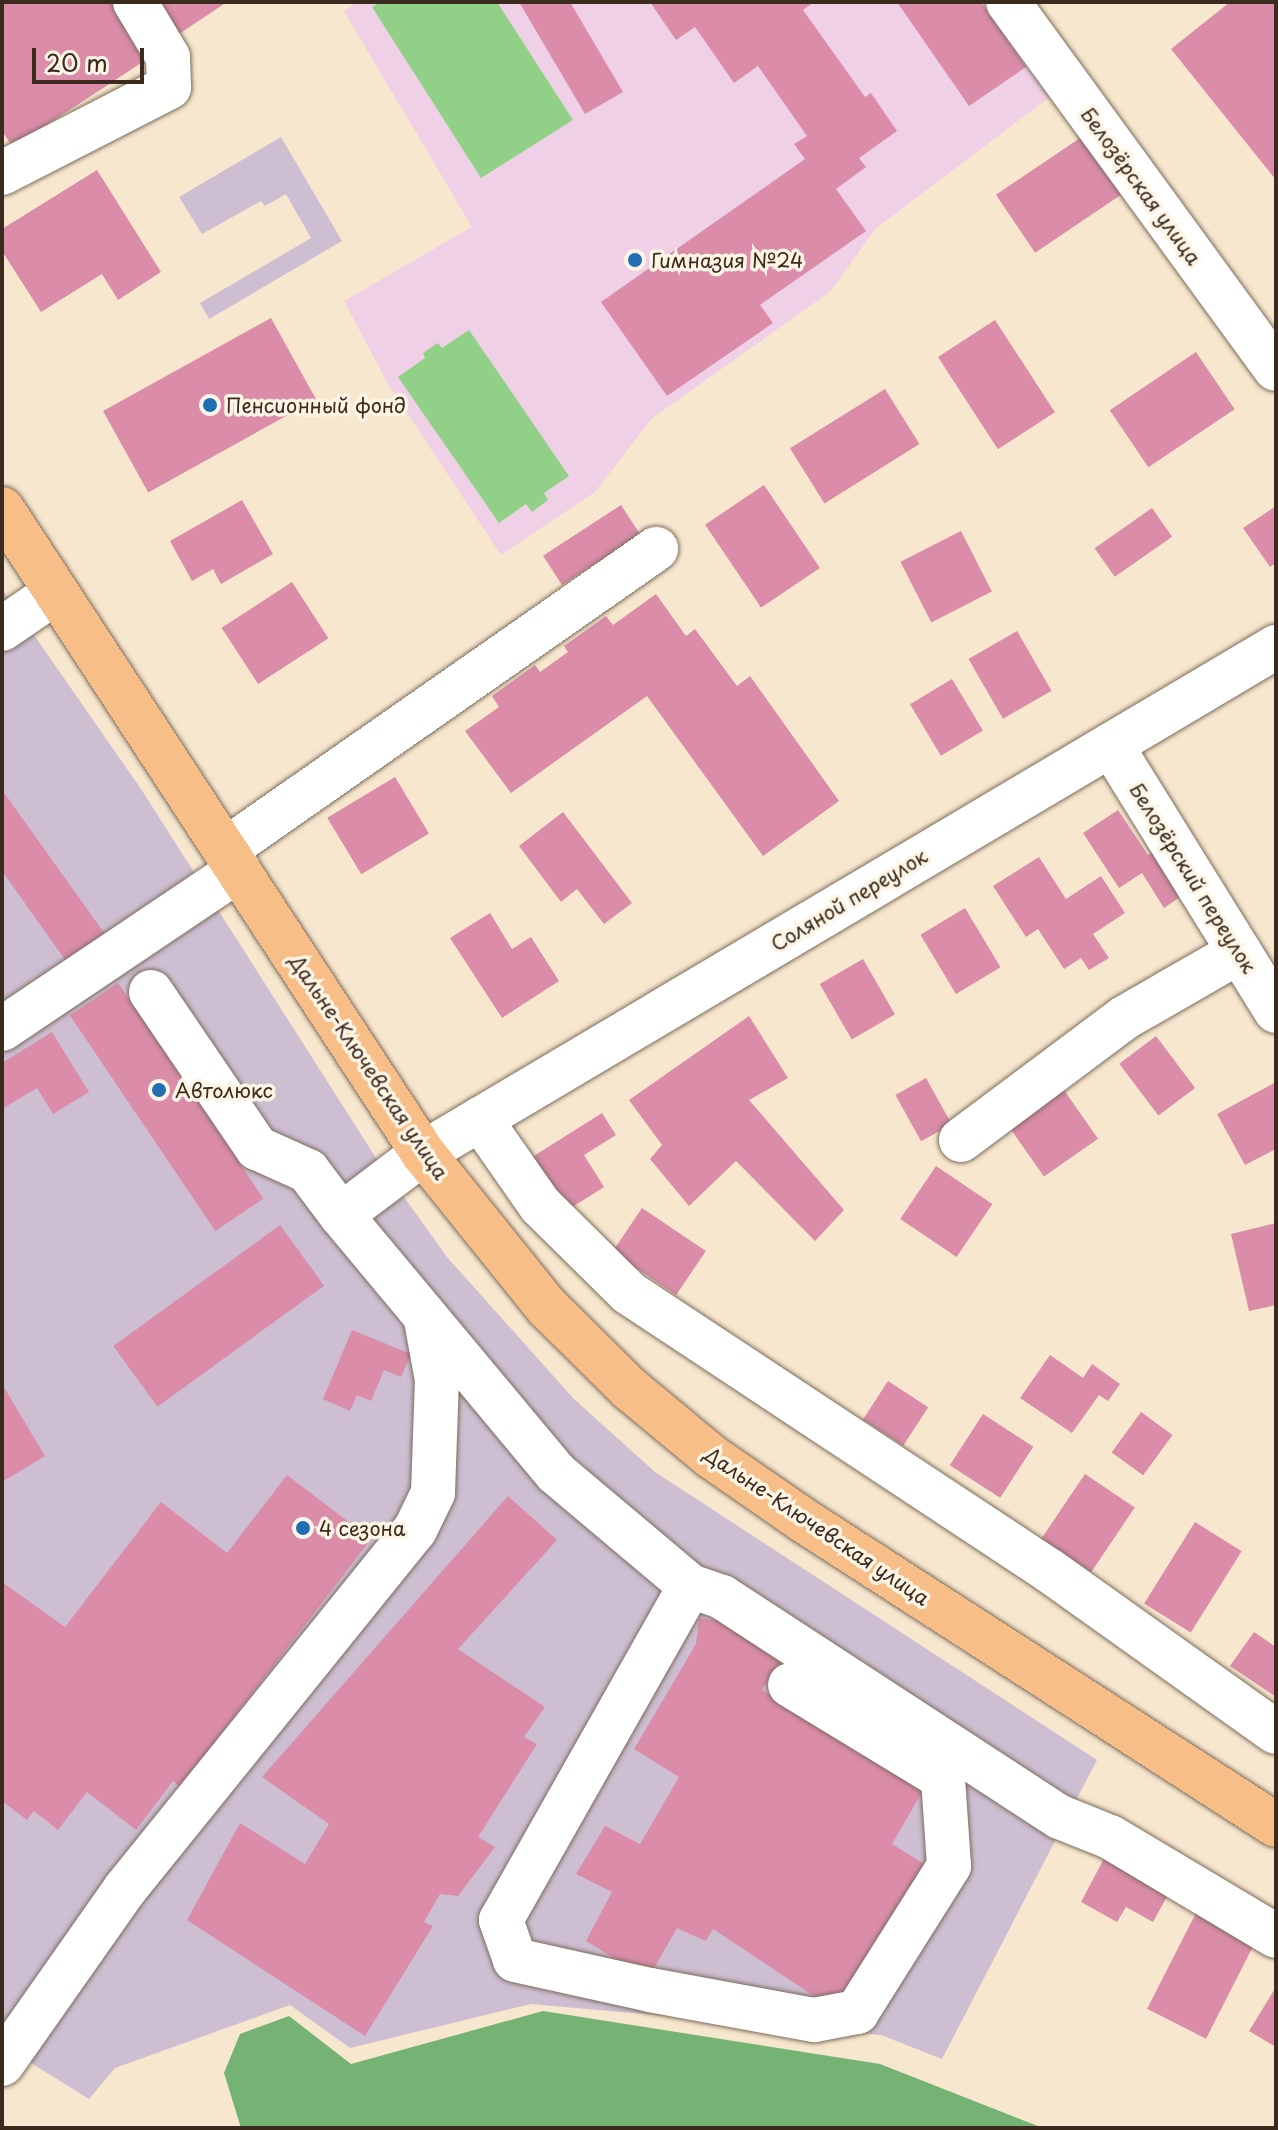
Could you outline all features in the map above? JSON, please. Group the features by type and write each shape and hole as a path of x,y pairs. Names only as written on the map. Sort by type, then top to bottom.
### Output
{"main road":[{"name":"Дальне-Ключевская улица","path":"2,509 423,1153 547,1307 630,1389 712,1457 806,1522 1276,1825"}],"street":[{"path":"2,173 169,87 168,57 135,2"},
{"name":"Белозёрская улица","path":"1008,2 1276,369"},
{"path":"2,1029 656,549"},
{"path":"2,629 56,592"},
{"name":"Соляной переулок","path":"341,1215 423,1153 1276,647"},
{"name":"Белозёрский переулок","path":"1111,745 1276,1011"},
{"path":"961,1140 1124,1018 1239,952"},
{"path":"151,992 257,1148 308,1171 341,1215 556,1473 690,1586 722,1597 1060,1817 1110,1837 1276,1936"},
{"path":"480,1119 540,1205 629,1293 1050,1571 1276,1732"},
{"path":"2,2064 125,1889 415,1530 433,1493 437,1380 426,1317"},
{"path":"690,1586 501,1920 515,1960 650,1990 814,2020 857,2012 949,1866 943,1778 790,1685"}],"shaded area":[{"name":"Гимназия №24","path":"358,2 990,2 1056,92 875,229 831,291 651,419 595,492 501,555 388,384 344,301 472,227 344,11"},
{"path":"281,137 342,241 209,319 200,303 311,238 286,194 265,206 261,201 202,234 179,197"},
{"path":"2,589 141,789 376,1158 447,1257 574,1399 655,1472 1097,1760 942,2059 881,2035 531,2004 350,2048 290,2005 115,2068 89,2099 2,2045"}],"green space":[{"path":"380,2 497,2 573,120 481,178 372,7"},
{"path":"469,330 569,476 544,493 548,500 532,512 526,504 499,523 398,377 425,358 423,353 438,343 442,348"},
{"path":"543,2011 880,2064 1043,2128 241,2128 224,2073 240,2034 289,2016 351,2064"}],"building":[{"path":"2,2 129,2 161,50 13,147 2,131"},
{"path":"154,2 227,2 176,36"},
{"path":"519,2 570,2 623,92 585,114"},
{"path":"650,2 814,2 803,10 865,97 871,93 897,131 859,158 866,167 836,189 866,231 760,305 773,323 667,396 601,302 805,159 794,144 807,136 758,66 734,83 695,27 676,40"},
{"path":"897,2 981,2 1026,67 969,106"},
{"path":"1230,2 1276,2 1276,180 1171,49"},
{"path":"1083,136 1122,194 1035,253 996,195"},
{"path":"97,170 161,272 118,300 102,274 41,312 2,251 2,229"},
{"name":"Пенсионный фонд","path":"271,318 316,399 148,492 103,411"},
{"path":"995,320 1055,412 998,449 938,357"},
{"path":"1196,352 1235,409 1148,467 1110,410"},
{"path":"885,389 919,444 824,503 790,448"},
{"path":"764,485 820,568 761,608 705,525"},
{"path":"242,500 273,554 221,584 213,569 192,581 170,541"},
{"path":"621,505 640,534 562,585 543,556"},
{"path":"1276,506 1276,563 1270,567 1243,528"},
{"path":"1152,508 1172,537 1115,577 1095,548"},
{"path":"961,531 992,592 931,622 900,562"},
{"path":"292,582 328,638 258,684 222,628"},
{"path":"656,594 686,636 695,629 737,686 750,676 839,801 763,856 647,696 511,793 465,731 499,707 492,696 535,665 540,672 568,652 564,646 606,616 613,625"},
{"path":"1017,631 1052,691 1003,719 969,659"},
{"path":"952,679 983,730 941,756 910,704"},
{"path":"395,777 429,834 361,874 327,818"},
{"path":"2,790 105,934 66,961 2,871"},
{"path":"1118,810 1148,855 1154,851 1183,895 1164,908 1142,873 1119,888 1083,833"},
{"path":"563,812 632,903 604,924 577,889 561,902 519,846"},
{"path":"1039,857 1066,899 1101,876 1125,913 1093,934 1109,958 1089,970 1081,958 1064,969 1038,929 1026,937 993,886"},
{"path":"965,908 1001,967 956,994 920,935"},
{"path":"490,913 512,949 531,937 559,981 502,1018 450,938"},
{"path":"863,959 895,1014 852,1039 820,984"},
{"path":"118,983 263,1199 215,1231 70,1015"},
{"path":"749,1016 788,1078 749,1100 844,1210 815,1241 736,1161 689,1206 650,1159 662,1145 629,1100"},
{"path":"52,1032 89,1092 53,1114 37,1088 2,1109 2,1063"},
{"path":"1156,1036 1195,1088 1158,1116 1119,1064"},
{"path":"926,1078 952,1124 921,1141 895,1095"},
{"path":"1276,1082 1276,1149 1245,1165 1217,1114"},
{"path":"1059,1083 1098,1139 1044,1177 1005,1121"},
{"path":"602,1113 616,1135 584,1155 604,1187 563,1213 529,1159"},
{"path":"936,1166 992,1204 957,1257 900,1219"},
{"path":"642,1208 706,1251 676,1295 612,1252"},
{"path":"1276,1223 1276,1305 1249,1311 1231,1234"},
{"path":"280,1225 324,1286 157,1407 113,1346"},
{"path":"352,1330 411,1354 401,1377 384,1370 371,1401 357,1395 350,1411 323,1399"},
{"path":"1050,1355 1083,1378 1092,1364 1120,1384 1108,1401 1099,1395 1072,1433 1020,1398"},
{"path":"888,1381 928,1407 903,1446 863,1420"},
{"path":"2,1384 45,1456 2,1482"},
{"path":"1141,1412 1173,1435 1143,1475 1112,1452"},
{"path":"983,1414 1033,1447 1000,1498 950,1465"},
{"path":"1085,1474 1135,1508 1091,1572 1041,1539"},
{"path":"287,1475 371,1539 180,1787 173,1781 136,1830 87,1792 58,1830 34,1811 27,1820 2,1801 2,1582 65,1627 161,1502 227,1553"},
{"path":"508,1496 557,1540 458,1649 545,1707 524,1737 537,1744 478,1837 495,1847 458,1896 440,1894 424,1922 433,1926 365,2036 187,1920 240,1823 305,1864 329,1824 262,1777"},
{"path":"1195,1522 1242,1551 1191,1633 1144,1603"},
{"path":"699,1618 725,1622 788,1651 762,1690 925,1787 892,1844 927,1866 846,1999 823,2002 713,1929 706,1941 677,1928 648,1979 586,1941 612,1892 576,1874 605,1826 640,1844 679,1777 634,1749 696,1644"},
{"path":"1254,1632 1276,1647 1276,1697 1230,1666"},
{"path":"1109,1849 1174,1884 1153,1922 1126,1907 1117,1922 1081,1902"},
{"path":"1198,1909 1257,1939 1206,2039 1147,2009"},
{"path":"1276,1987 1276,2047 1249,2031"}],"place":[{"name":"Гимназия №24","path":"635,260"},
{"name":"Пенсионный фонд","path":"210,405"},
{"name":"Автолюкс","path":"159,1090"},
{"name":"4 сезона","path":"303,1528"}]}
